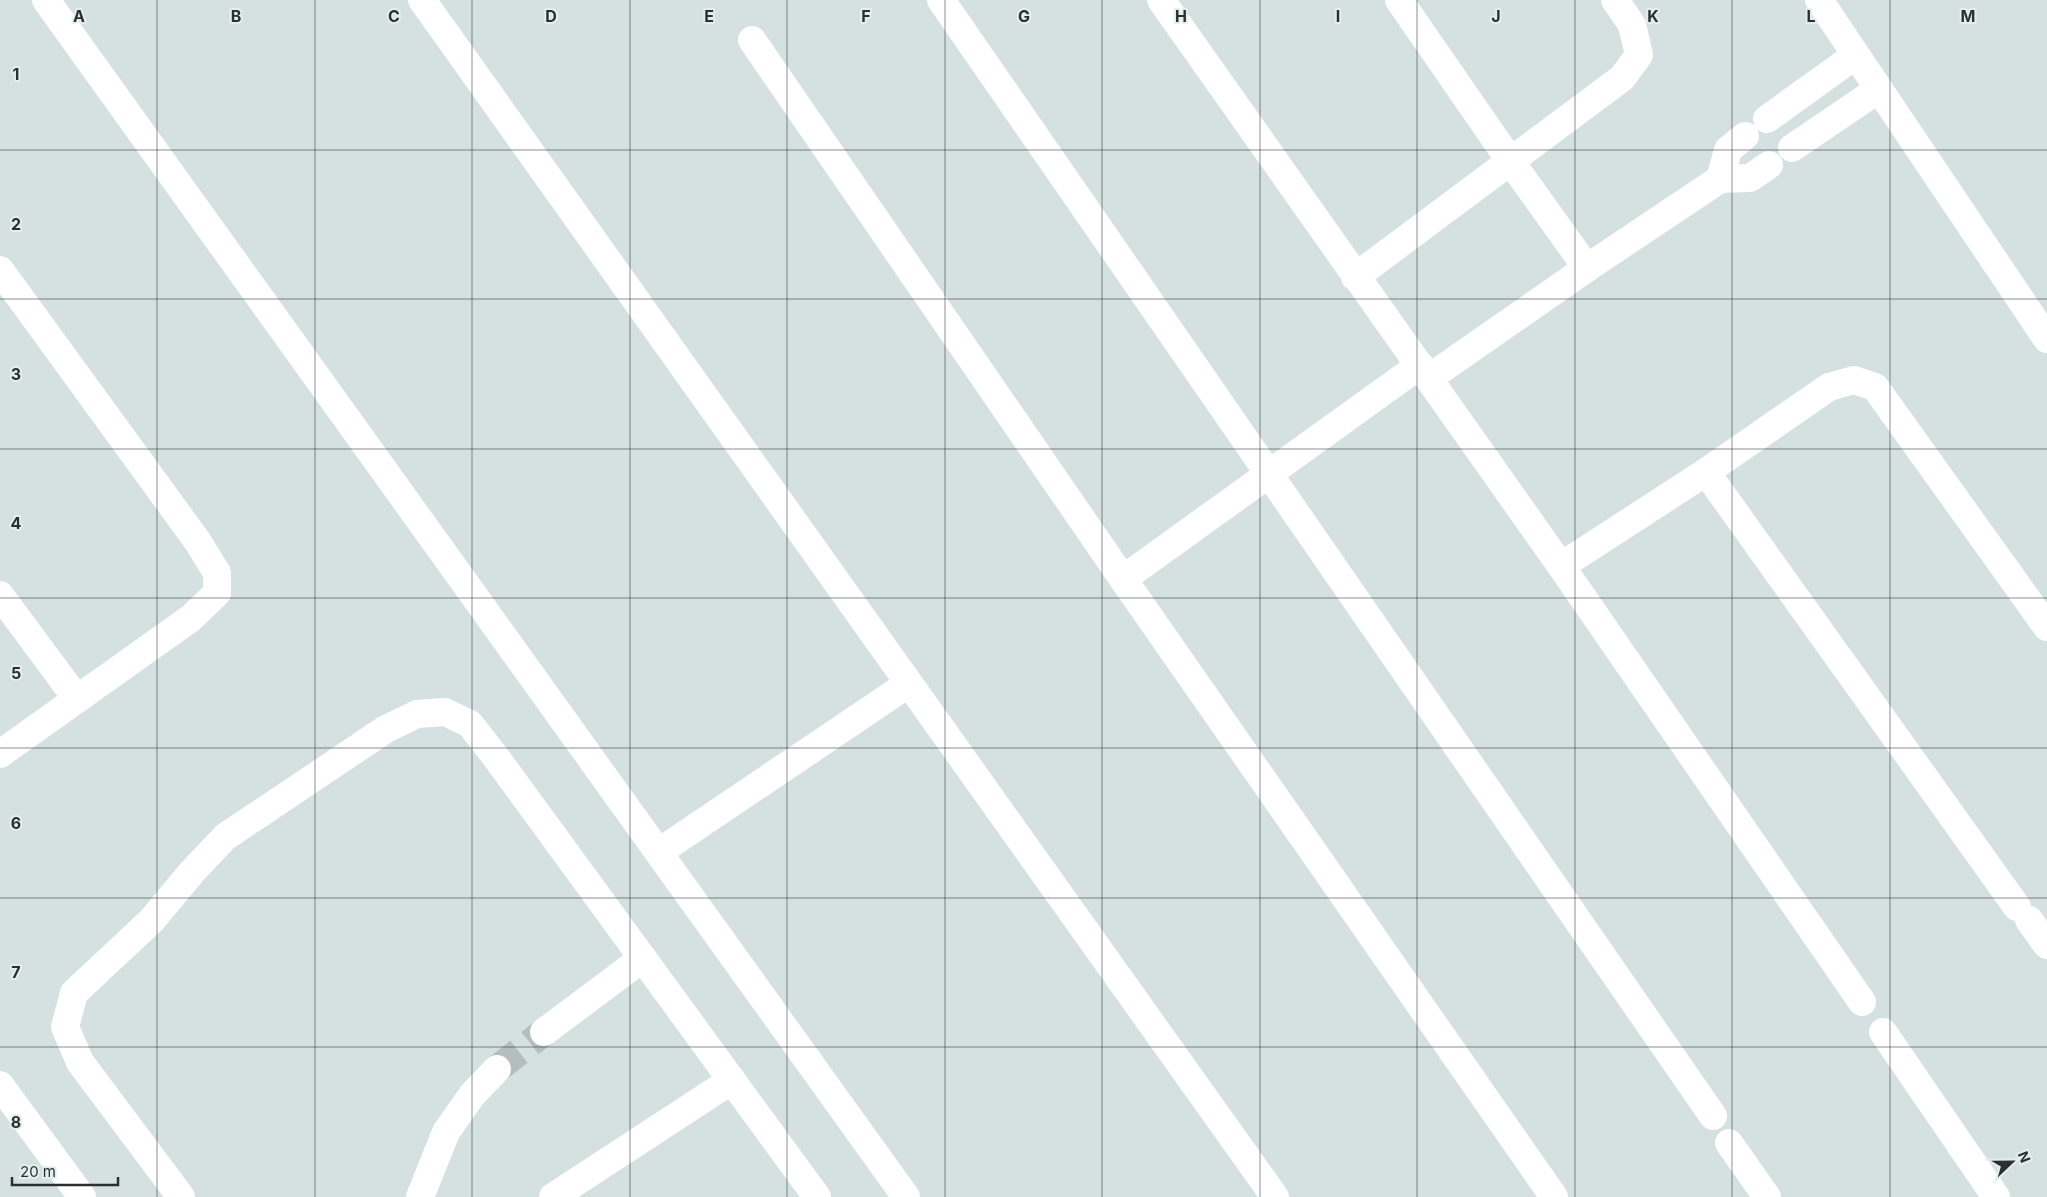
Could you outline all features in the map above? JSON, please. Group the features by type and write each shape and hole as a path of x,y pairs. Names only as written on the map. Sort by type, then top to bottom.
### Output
{"street":[{"path":"46,0 906,1197"},
{"path":"422,0 1275,1197"},
{"path":"942,0 1713,1116"},
{"path":"1161,0 1561,566 1862,1002"},
{"path":"1399,0 1587,268"},
{"path":"1355,277 1622,78 1639,55 1632,25 1615,0"},
{"path":"1818,0 2047,339"},
{"path":"752,40 1123,578 1554,1197"},
{"path":"1767,119 1856,55"},
{"path":"1792,148 1879,88"},
{"path":"1720,179 1728,150 1745,136"},
{"path":"1123,578 1269,474 1424,371 1587,268 1720,179 1750,178 1769,166"},
{"path":"0,270 198,542 217,573 217,593 191,618 0,754"},
{"path":"1561,566 1706,472 1829,388 1854,380 1875,387 2047,627"},
{"path":"1706,472 2047,945"},
{"path":"0,595 77,699"},
{"path":"659,852 908,684"},
{"path":"181,1197 80,1062 65,1027 74,993 152,920 191,873 226,837 386,729 417,714 446,712 470,724 817,1197"},
{"path":"544,1032 643,958"},
{"path":"1883,1032 1996,1197"},
{"path":"420,1197 446,1132 472,1095 497,1069"},
{"path":"553,1197 732,1080"},
{"path":"0,1086 82,1197"},
{"path":"1729,1144 1766,1197"}],"tunnel":[{"path":"497,1069 544,1032"}]}
